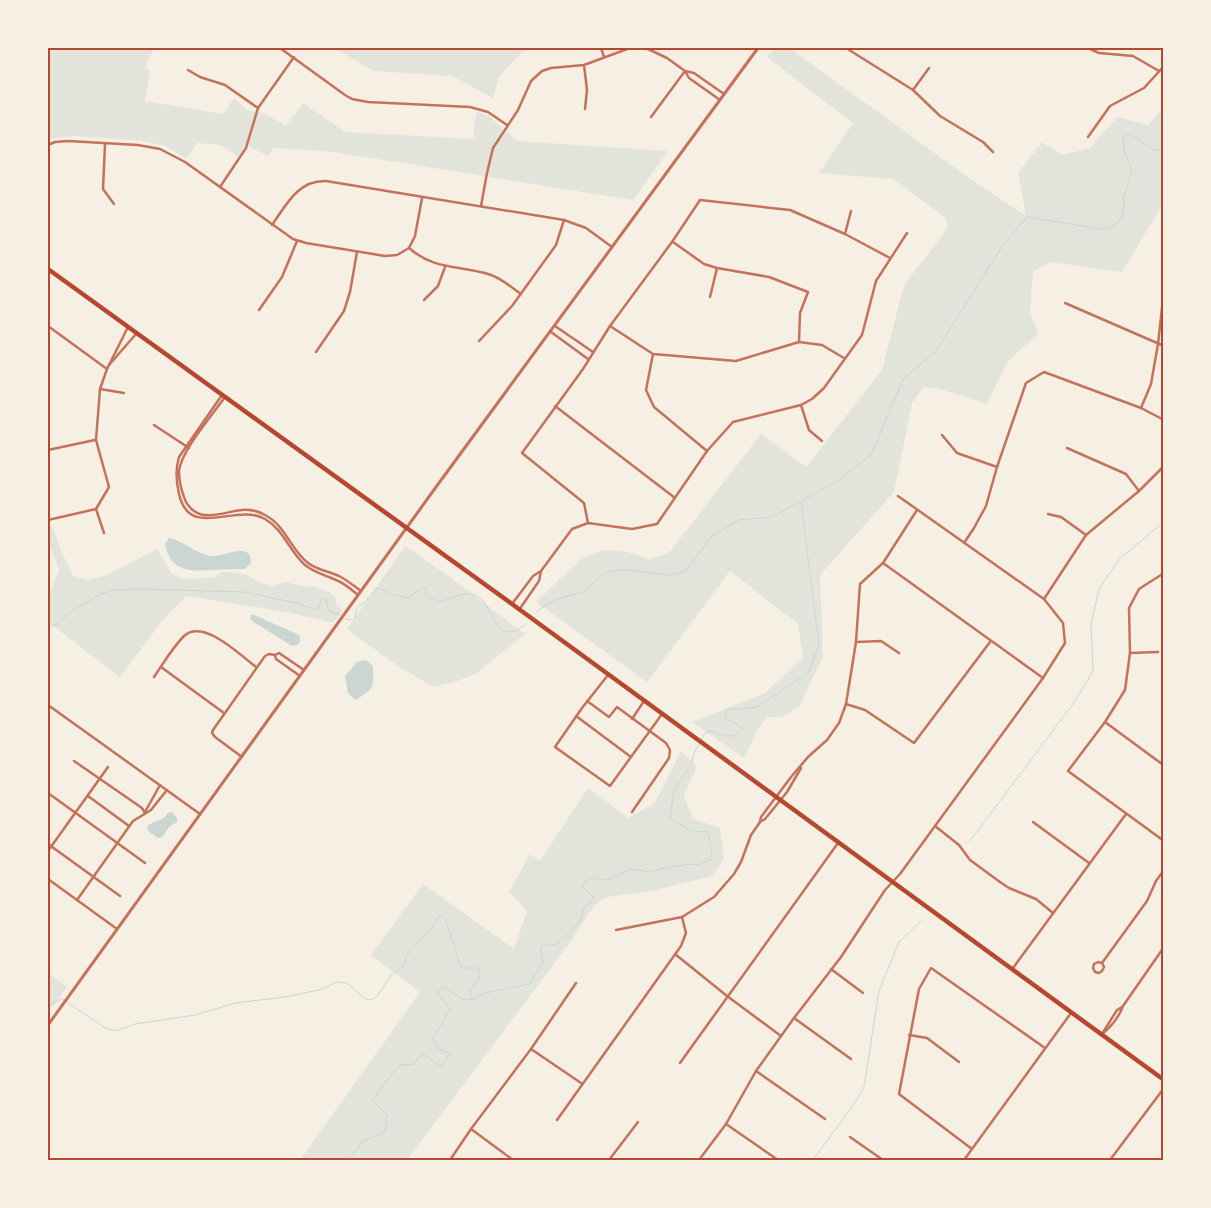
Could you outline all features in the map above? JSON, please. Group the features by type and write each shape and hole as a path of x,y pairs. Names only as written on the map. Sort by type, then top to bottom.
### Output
{"main road":[{"path":"48,269 512,604 1164,1080"}],"street":[{"path":"280,48 352,99 368,102 470,107 488,112 507,126"},
{"path":"601,48 604,57"},
{"path":"481,206 491,154 496,141 518,110 531,81 535,75 542,71 551,68 584,65 630,48 648,49 662,54 685,71 689,78 720,100"},
{"path":"48,1025 406,528 758,48"},
{"path":"846,48 913,90 940,116 983,142 993,152"},
{"path":"1088,48 1100,53 1132,56 1159,71"},
{"path":"220,187 246,148 258,108 294,57"},
{"path":"584,65 587,90 585,109"},
{"path":"1088,136 1110,106 1144,88 1164,66"},
{"path":"913,90 929,68"},
{"path":"188,70 200,77 225,85 258,108"},
{"path":"685,71 694,73 724,94"},
{"path":"651,118 685,71"},
{"path":"48,145 68,141 138,145 160,149 178,158 272,225 298,241 357,252 390,256 397,255 409,248 415,236 422,198"},
{"path":"105,144 103,189 114,204"},
{"path":"272,225 295,193 304,186 314,182 326,181 564,220 586,228 612,247"},
{"path":"588,523 584,503 522,453 700,200 790,210 845,234 890,258"},
{"path":"845,234 851,211"},
{"path":"479,341 512,306 556,245 564,220"},
{"path":"512,604 572,529 588,523 632,529 657,524 707,451 733,422 801,405 812,399 824,388 862,335 876,282 907,233"},
{"path":"259,310 282,277 298,241"},
{"path":"672,242 704,264 717,268 769,276 808,292 800,312 799,342"},
{"path":"409,248 429,261 489,274 521,294"},
{"path":"316,352 346,307 357,252"},
{"path":"424,300 438,286 445,266"},
{"path":"710,297 717,268"},
{"path":"1141,408 1151,384 1164,290"},
{"path":"1065,303 1164,346"},
{"path":"48,326 106,368"},
{"path":"555,326 593,352"},
{"path":"610,326 653,354 736,361 799,342 822,345 844,358"},
{"path":"48,520 96,509 109,487 96,440 100,389 106,368 128,327"},
{"path":"551,332 588,359"},
{"path":"106,368 137,333"},
{"path":"653,354 646,390 654,406 707,451"},
{"path":"964,543 986,506 997,467 1026,383 1044,372 1141,408 1164,420"},
{"path":"100,389 124,393"},
{"path":"224,396 179,457 176,466 176,482 185,509 202,519 214,519 232,514 245,514 262,518 280,530 293,552 306,565 360,593"},
{"path":"801,405 809,430 822,441"},
{"path":"556,406 675,498"},
{"path":"154,425 187,447"},
{"path":"942,435 957,454 997,467"},
{"path":"48,450 96,440"},
{"path":"1067,448 1126,474 1139,491"},
{"path":"1044,599 1086,536 1139,491 1164,466"},
{"path":"699,1160 726,1124 756,1071 831,969 876,903 1043,678 1065,643 1064,623 1044,599 898,496"},
{"path":"96,509 104,533"},
{"path":"778,798 803,764 834,732 839,723 846,704 856,642 860,584 883,563 917,510"},
{"path":"1048,514 1061,517 1086,536"},
{"path":"883,563 990,642 1043,678"},
{"path":"519,610 539,581 541,570"},
{"path":"1164,572 1139,589 1129,608 1130,653 1125,690 1105,722 1068,771 1164,841"},
{"path":"154,677 184,636 198,631 205,631 213,635 257,667"},
{"path":"856,642 881,641 899,653"},
{"path":"846,704 865,710 914,743 990,642"},
{"path":"1130,653 1158,652"},
{"path":"242,757 212,733 224,713 267,654 275,655 279,653 304,670"},
{"path":"275,655 276,659 300,676"},
{"path":"284,664 288,659"},
{"path":"161,667 224,713"},
{"path":"608,675 555,747 610,786 662,714"},
{"path":"587,701 609,717 617,707 650,730 666,743 670,750 668,758 632,812"},
{"path":"632,718 644,701"},
{"path":"48,705 200,814"},
{"path":"576,716 631,757"},
{"path":"1105,722 1162,764"},
{"path":"74,761 142,808 145,813"},
{"path":"616,930 682,916 714,897 724,887 740,862 751,835 760,822 760,817 795,780 803,764"},
{"path":"48,850 49,845 108,767"},
{"path":"145,813 160,786"},
{"path":"77,900 92,876 129,826 138,816 151,810 167,790"},
{"path":"48,793 145,863"},
{"path":"87,796 129,826"},
{"path":"1012,969 1126,814"},
{"path":"1033,822 1089,863"},
{"path":"934,826 959,844 970,860 1009,888 1036,899 1053,913"},
{"path":"680,1063 838,843"},
{"path":"49,845 120,896"},
{"path":"1102,963 1094,964 1095,972 1099,973 1102,971 1104,967 1102,963 1147,901 1156,880 1164,870"},
{"path":"48,879 117,929"},
{"path":"557,1120 675,954 686,933 682,916"},
{"path":"1101,1035 1106,1024 1117,1010 1123,1006 1164,947"},
{"path":"675,954 781,1036"},
{"path":"972,1149 899,1094 918,989 931,968 1045,1048"},
{"path":"831,969 863,992"},
{"path":"450,1160 471,1128 531,1049 576,982"},
{"path":"964,1160 1071,1012"},
{"path":"794,1018 851,1059"},
{"path":"909,1035 927,1038 959,1062"},
{"path":"531,1049 582,1083"},
{"path":"756,1071 825,1119"},
{"path":"1110,1160 1164,1088"},
{"path":"609,1160 638,1122"},
{"path":"726,1124 778,1160"},
{"path":"471,1128 513,1160"},
{"path":"850,1137 883,1160"}],"shaded area":[{"path":"48,48 157,48 153,50 145,68 150,70 145,101 223,114 234,98 248,111 264,113 286,126 303,103 345,132 473,139 476,113 478,112 489,116 517,141 668,151 633,200 334,152 274,148 268,156 245,144 238,157 221,145 197,143 186,159 165,146 143,141 75,136 48,139"},
{"path":"334,48 534,48 521,53 499,77 493,98 452,76 374,71"},
{"path":"775,48 789,48 972,180 1026,216 1018,173 1042,142 1062,155 1090,148 1117,117 1148,125 1163,108 1163,204 1122,272 1050,262 1033,272 1030,311 1038,334 1008,361 987,404 937,388 923,388 912,403 894,492 820,575 823,657 799,707 782,717 767,717 759,727 744,758 692,722 765,693 803,658 798,624 730,571 647,682 536,602 583,557 604,550 628,552 649,559 669,553 761,434 806,467 882,370 904,285 948,228 945,217 893,179 819,173 853,123 767,57"},
{"path":"48,527 53,527 73,576 88,580 105,576 157,549 172,574 184,579 215,577 221,572 229,572 247,575 256,581 272,586 286,582 316,587 329,592 335,597 336,605 343,610 333,623 287,612 186,596 162,621 120,677 48,622 48,595 59,570 48,540"},
{"path":"169,538 207,555 213,556 243,551 250,556 251,563 245,569 190,570 183,568 172,560 168,553 165,544"},
{"path":"405,546 525,634 477,673 458,681 434,687 402,669 347,629"},
{"path":"251,615 299,635 299,644 292,646 252,621 250,619"},
{"path":"366,660 373,666 372,687 355,700 348,693 345,676 357,662"},
{"path":"681,751 697,766 684,795 693,819 720,828 724,859 712,876 651,891 607,897 594,905 573,938 407,1160 300,1160 420,992 371,955 423,884 514,949 527,911 509,892 530,854 540,861 588,788 628,818 654,804"},
{"path":"172,812 177,818 177,822 169,827 162,837 158,838 148,831 148,825"},
{"path":"48,973 67,987 48,1013"}],"waterway":[{"path":"537,611 554,600 583,592 606,572 625,570 671,575 686,571 712,536 738,520 772,517 836,482 871,455 903,379 936,351 1003,245 1027,217 1101,229 1115,226 1123,215 1124,197 1132,170 1125,154 1124,136 1130,134 1154,150 1164,151"},
{"path":"701,740 705,733 711,731 728,736 739,733 742,729 734,722 726,719 726,710 757,707 809,672 819,645 801,502"},
{"path":"970,841 1073,704 1093,671 1091,624 1099,589 1119,559 1164,522"},
{"path":"346,619 352,620 355,618 358,607 377,588 385,590 389,594 409,598 422,587 426,588 425,595 439,602 465,594 478,596 499,627 505,632 513,631 525,625"},
{"path":"48,628 57,624 70,612 99,595 112,590 245,592 296,603 317,610 322,599 326,600 329,611 340,615"},
{"path":"48,1006 62,999 104,1027 115,1031 135,1024 195,1015 235,1003 285,997 323,989 336,982 347,983 364,998 368,1000 374,999 391,975 403,967 407,956 431,930 440,915 446,921 462,968 477,968 480,970 479,978 470,991 471,998 473,999 485,993 530,984 543,961 540,948 545,945 556,945 561,939 571,933 582,917 584,907 591,902 593,897 583,887 584,883 591,878 608,880 630,869 651,872 690,864 699,865 712,859 707,831 693,832 673,821 670,816 674,790 690,767 699,744"},
{"path":"813,1160 864,1087 879,991 899,942 921,921"},
{"path":"349,1160 363,1141 385,1132 387,1115 373,1101 400,1065 414,1064 422,1053 441,1067 450,1054 437,1048 433,1039 450,1009 437,993 443,986 463,1000 472,999"}]}
